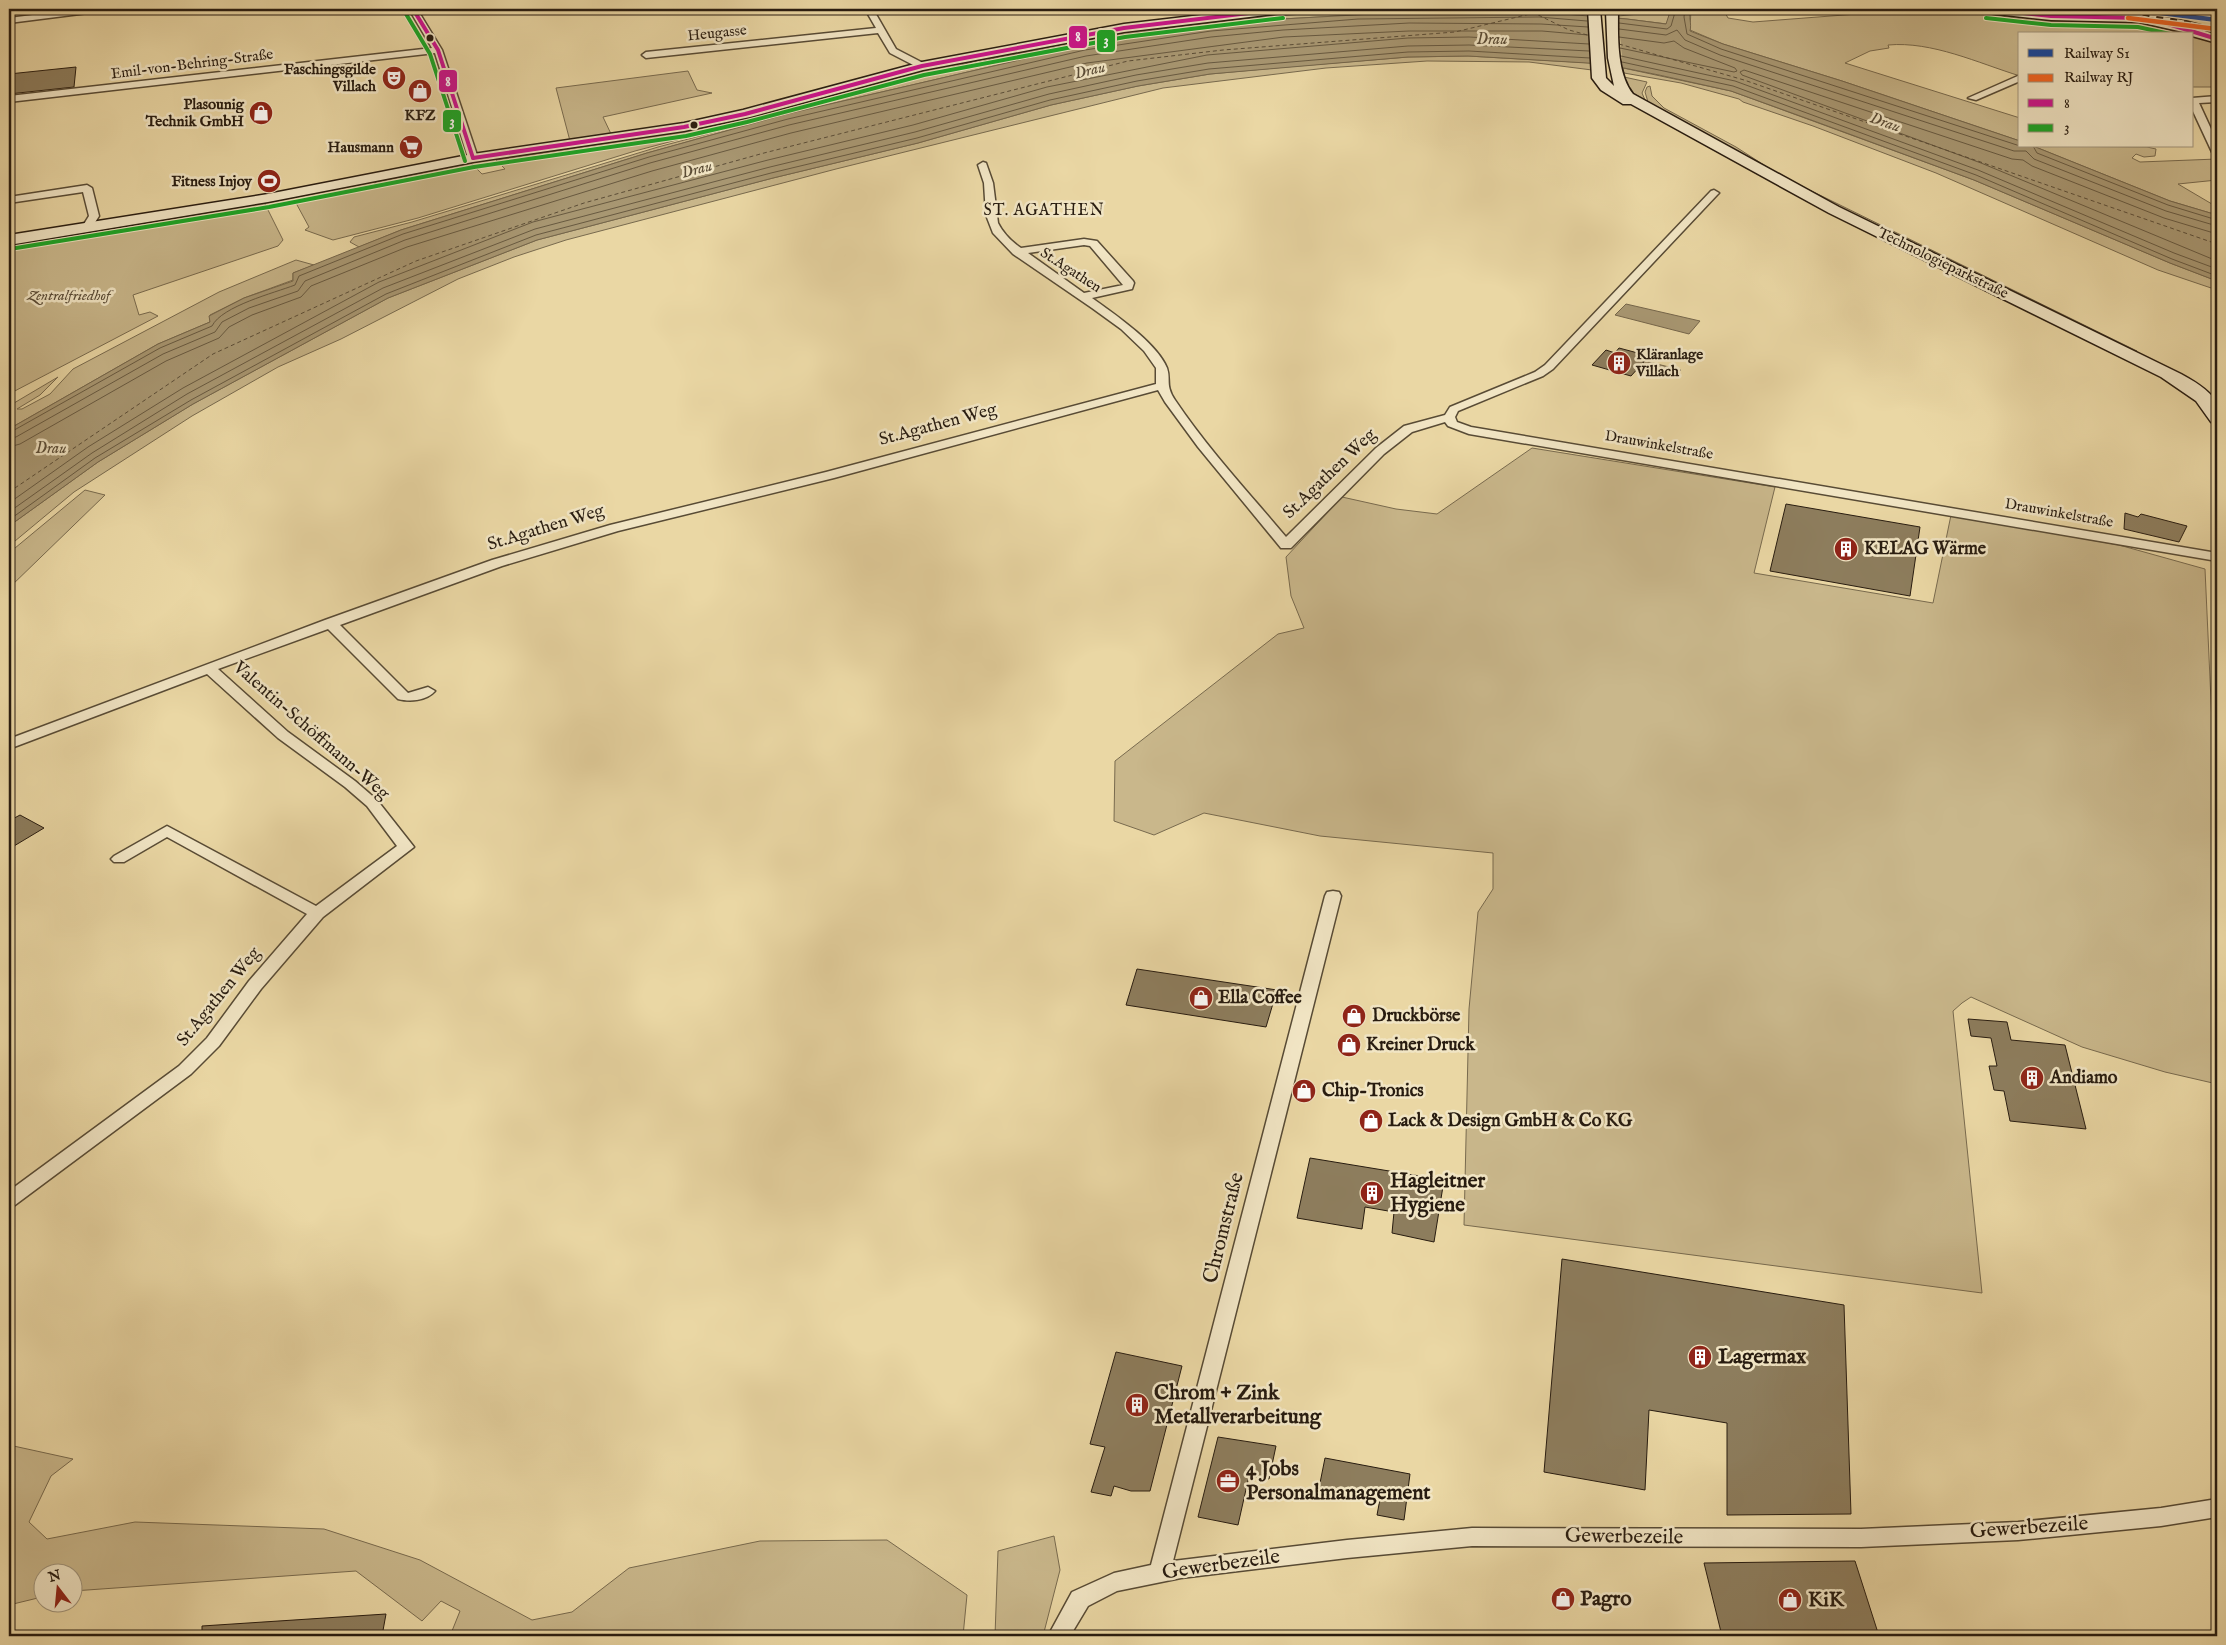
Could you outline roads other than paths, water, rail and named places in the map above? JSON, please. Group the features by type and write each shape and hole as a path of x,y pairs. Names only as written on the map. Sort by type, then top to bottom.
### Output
{"street":[{"path":"9,21 96,9"},
{"path":"413,9 438,50 473,158"},
{"path":"869,9 894,51 922,66"},
{"path":"9,240 268,198 473,158 684,127 745,114 922,66 1124,28 1282,9"},
{"path":"1986,9 2051,16 2139,18 2215,37"},
{"path":"1594,10 1614,10"},
{"name":"Technologieparkstraße","path":"1594,10 1599,78 1603,84 1616,94 1661,116"},
{"name":"Technologieparkstraße","path":"1614,10 1617,79 1626,95 1834,210 2168,373 2199,393 2217,418"},
{"name":"Heugasse","path":"646,54 881,30"},
{"name":"Emil-von-Behring-Straße","path":"9,99 438,50"},
{"path":"1972,98 2018,79"},
{"path":"2194,101 2217,99"},
{"path":"2194,103 2217,152"},
{"name":"St.Agathen","path":"983,165 989,181 991,219 998,231 1017,252 1111,315 1146,347 1163,369 1166,378 1162,386"},
{"path":"9,200 87,188 94,216 89,224 90,227"},
{"path":"1449,417 1454,409 1539,374 1549,367 1714,193"},
{"path":"1017,252 1084,242 1098,246 1129,284 1128,287 1123,289 1084,296"},
{"name":"St.Agathen Weg","path":"9,744 209,668 498,563 614,528 830,475 1162,386 1169,400 1202,444 1286,545 1335,495 1408,429 1449,417"},
{"name":"Drauwinkelstraße","path":"1449,417 1452,424 1469,430 2217,557"},
{"path":"330,624 403,696 410,698 428,692"},
{"name":"Valentin-Schöffmann-Weg","path":"209,668 284,735 350,784 372,804 406,847"},
{"path":"119,859 167,831 317,913"},
{"name":"St.Agathen Weg","path":"9,1200 185,1070 213,1042 255,985 317,913 406,847"},
{"name":"Chromstraße","path":"1160,1572 1333,896"},
{"name":"Gewerbezeile","path":"1059,1636 1080,1599 1114,1582 1160,1572 1346,1549 1472,1537 1889,1537 2018,1531 2161,1516 2217,1508"}],"water":[{"name":"Drau","path":"1671,9 1691,9 1690,31 1723,44 1842,81 2018,140 2018,148 2038,148 2170,201 2217,215 2217,281 1974,180 1731,91 1659,75 1604,64 1468,56 1408,57 1210,74 1138,86 1051,105 918,143 773,178 537,240 388,298 193,404 98,462 9,526 9,429 158,344 210,322 209,316 244,298 293,281 293,273 401,230 647,153 787,114 1084,45 1210,26 1282,19 1409,12 1534,14 1538,12 1666,24"},
{"path":"1626,304 1700,321 1689,334 1615,315"},
{"path":"1645,361 1681,370 1675,376 1639,367"}],"railway":[{"path":"2108,9 2186,22 2217,30"}],"rail line":[{"name":"S1","path":"2129,9 2217,20"},
{"name":"RJ","path":"2128,18 2216,29"}],"place":[{"name":"Faschingsgilde Villach","path":"394,78"},
{"name":"KFZ","path":"420,91"},
{"name":"Plasounig Technik GmbH","path":"261,113"},
{"name":"Hausmann","path":"411,147"},
{"name":"Fitness Injoy","path":"269,181"},
{"name":"Kläranlage Villach","path":"1619,363"},
{"name":"KELAG Wärme","path":"1846,549"},
{"name":"Ella Coffee","path":"1201,998"},
{"name":"Druckbörse","path":"1354,1016"},
{"name":"Kreiner Druck","path":"1349,1045"},
{"name":"Andiamo","path":"2032,1078"},
{"name":"Chip-Tronics","path":"1304,1091"},
{"name":"Lack & Design GmbH & Co KG","path":"1371,1121"},
{"name":"Hagleitner Hygiene","path":"1372,1193"},
{"name":"Lagermax","path":"1700,1357"},
{"name":"Chrom + Zink Metallverarbeitung","path":"1137,1405"},
{"name":"4 Jobs Personalmanagement","path":"1228,1481"},
{"name":"Pagro","path":"1563,1599"},
{"name":"KiK","path":"1790,1600"}],"district":[{"name":"ST. AGATHEN","path":"1044,211"}],"park label":[{"name":"Zentralfriedhof","path":"69,295"}]}
